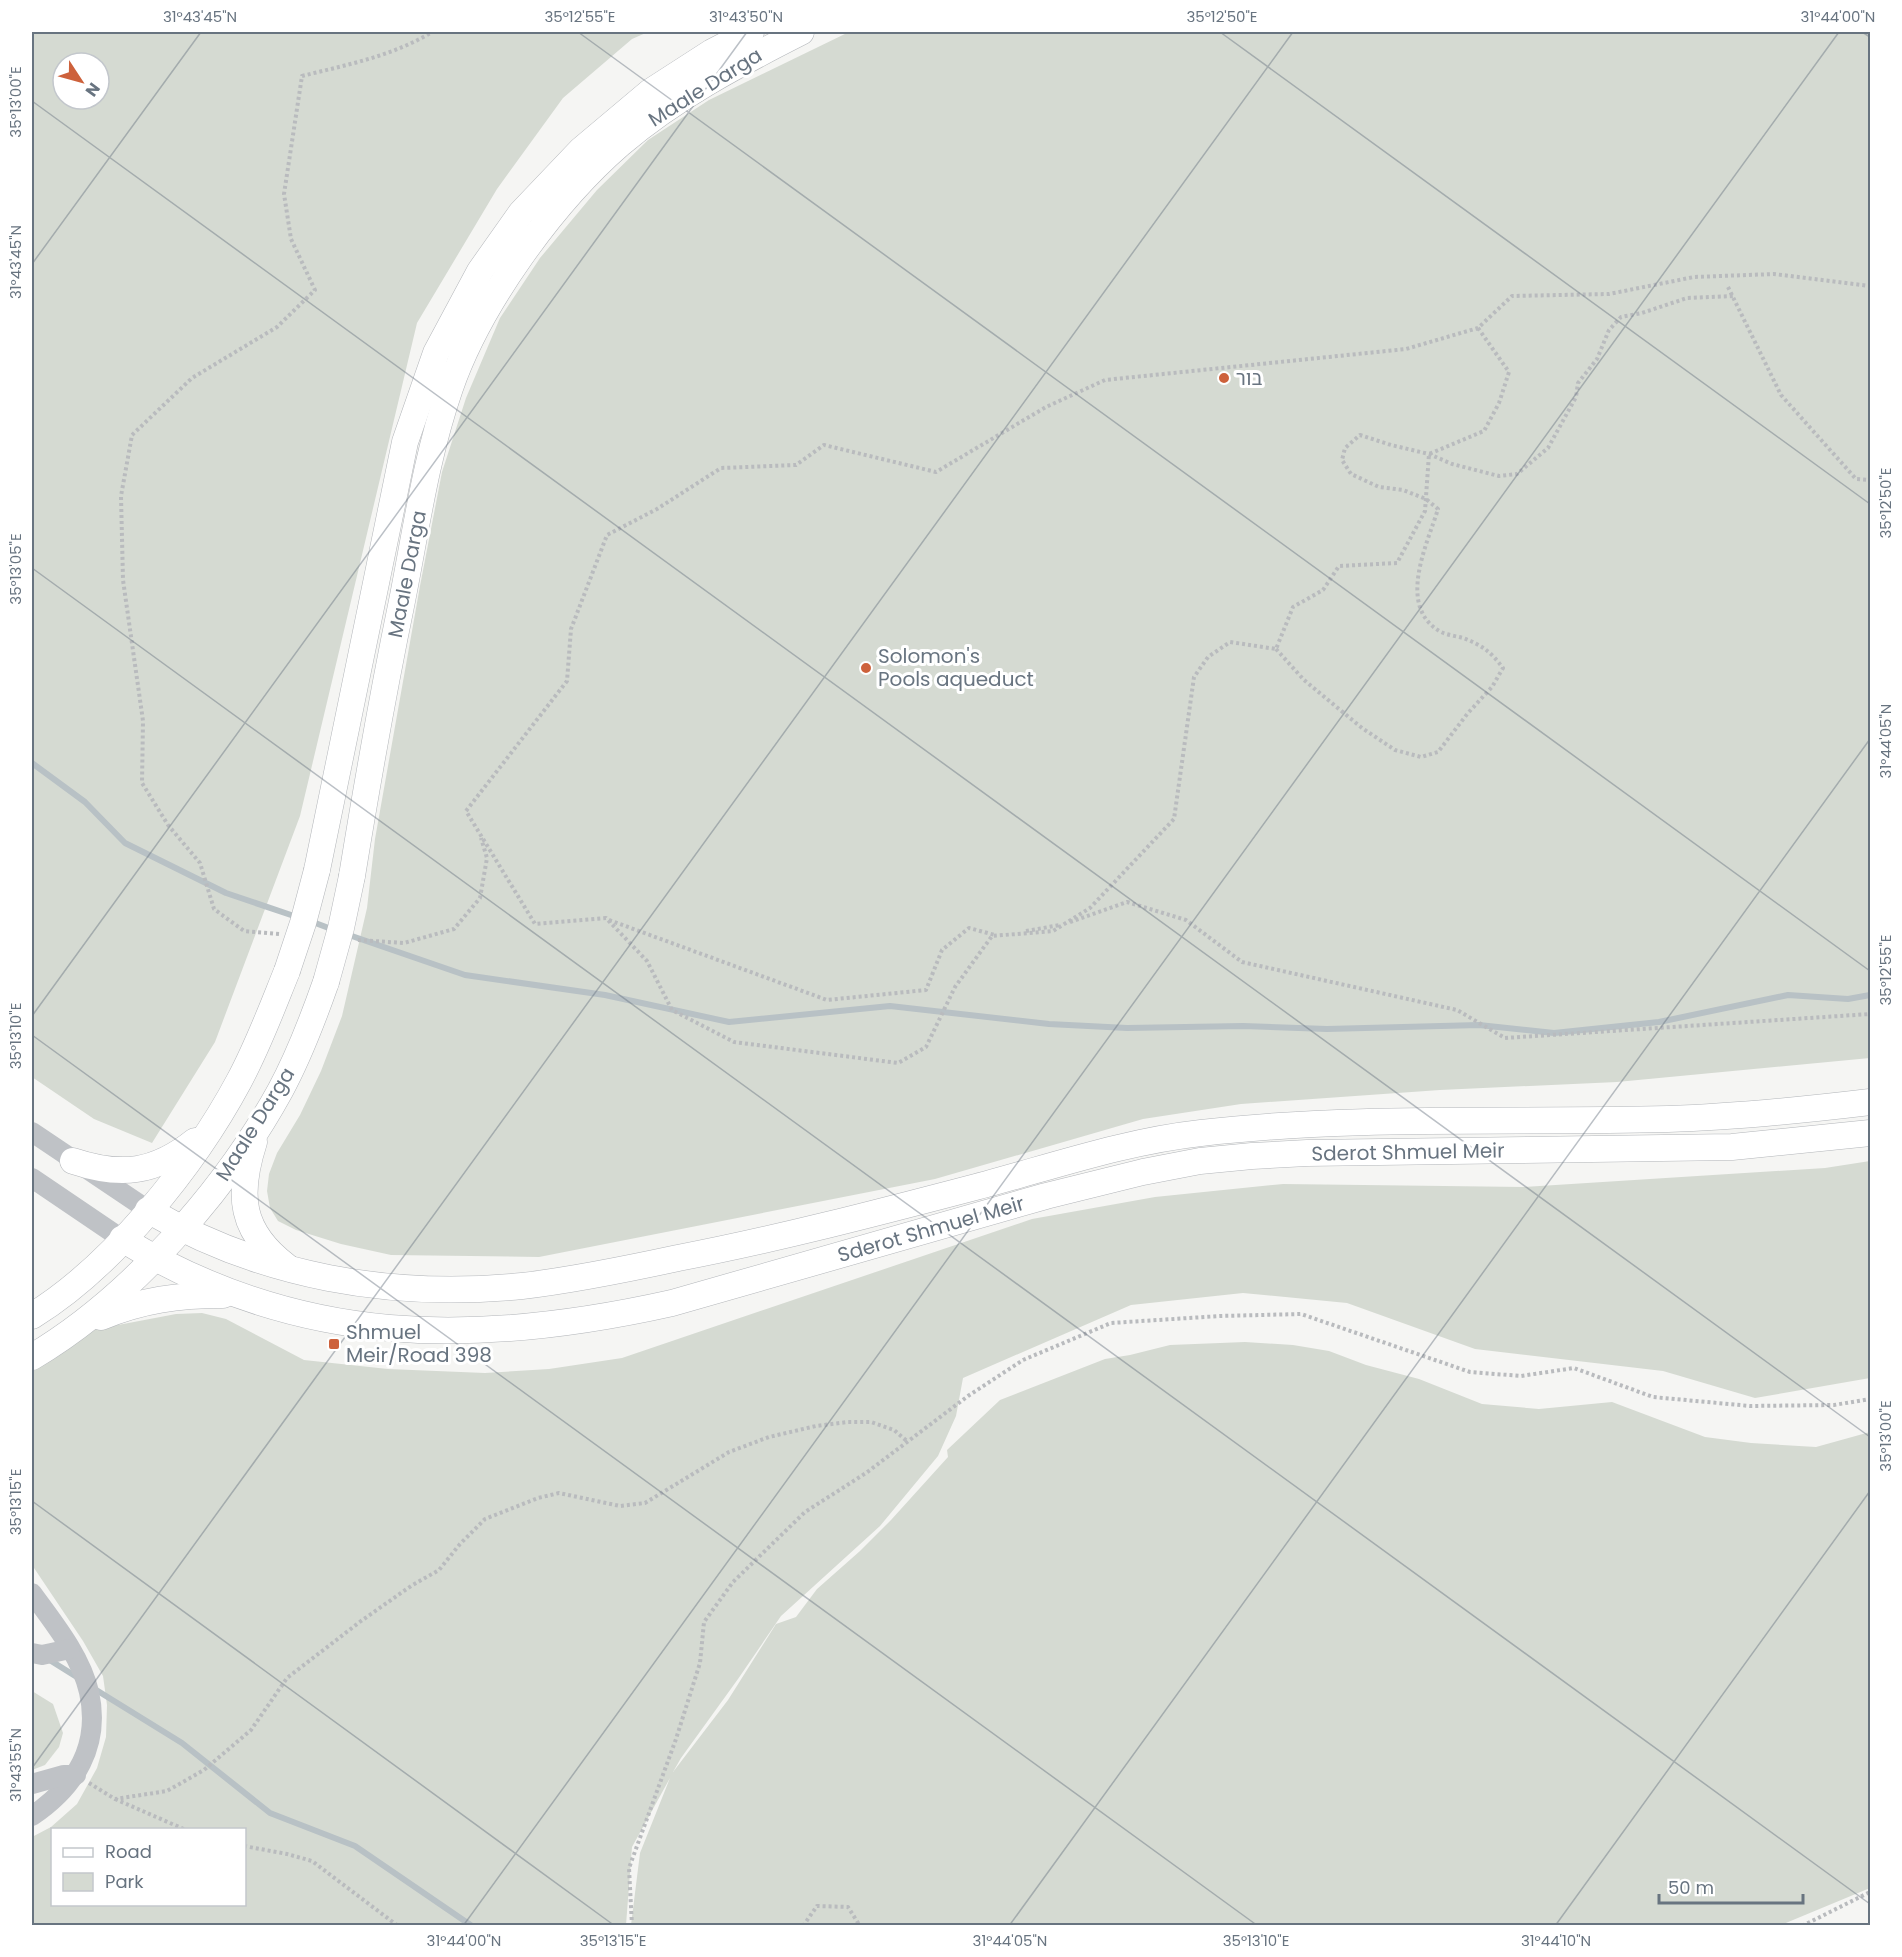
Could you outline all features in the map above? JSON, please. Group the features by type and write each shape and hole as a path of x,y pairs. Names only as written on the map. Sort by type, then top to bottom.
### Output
{"main road":[{"name":"Maale Darga","path":"32,1316 86,1275 148,1210 213,1125 240,1080 254,1051 287,971 317,870 403,453 436,353 480,271 521,213 581,150 650,92 712,52 751,32"},
{"name":"Maale Darga","path":"81,1325 109,1302 154,1258 209,1196 259,1126 308,1034 341,928 352,876 372,748 430,459 450,387 470,340 498,290 540,231 581,182 619,144 696,88 801,32"},
{"name":"Sderot Shmuel Meir","path":"148,1210 213,1245 293,1272 362,1284 417,1288 522,1286 615,1271 761,1242 876,1214 1146,1142 1198,1133 1357,1122 1728,1117 1802,1111 1870,1102"},
{"path":"73,1161 122,1172 143,1169 166,1160 187,1147 213,1125"},
{"path":"259,1126 245,1179 244,1201 247,1216 258,1241 293,1272"},
{"name":"Sderot Shmuel Meir","path":"122,1239 191,1277 274,1307 333,1320 392,1329 440,1332 492,1330 557,1325 615,1316 672,1303 1046,1196 1143,1172 1200,1161 1307,1154 1732,1147 1870,1133"},
{"path":"32,1357 81,1325 128,1306 188,1295 238,1295"}],"street":[{"name":"Sderot Shmuel Meir","path":"32,1132 148,1210"},
{"name":"Sderot Shmuel Meir","path":"32,1178 122,1239"},
{"path":"32,1593 70,1649 80,1668 89,1691 91,1709 85,1754 76,1775 64,1790 32,1816"},
{"path":"32,1653 42,1654 70,1649"},
{"path":"32,1784 64,1775 76,1775"}],"path":[{"path":"288,935 244,931 214,909 200,863 168,825 142,783 143,721 123,580 121,496 132,435 192,378 277,327 315,290 291,239 284,194 302,76 363,61 414,43 432,32"},
{"path":"1000,936 969,928 942,950 926,990 827,1000 606,918 535,924 466,811 567,681 571,629 607,535 657,509 721,468 796,465 824,446 936,472 1046,407 1105,380 1406,350 1478,328 1512,296 1609,294 1694,277 1774,274 1870,286"},
{"path":"1728,287 1781,395 1856,479 1870,480"},
{"path":"606,918 647,961 672,1010 734,1042 898,1064 926,1047 955,987 992,936 1053,931 1090,908 1174,819 1194,677 1208,657 1230,642 1276,649 1304,680 1362,728 1395,750 1421,757 1438,752 1467,713 1492,687 1503,668 1491,651 1465,639 1441,632 1423,617 1418,603 1418,573 1438,509 1426,499 1403,490 1379,487 1351,474 1342,460 1346,448 1360,435 1390,446 1429,454 1452,464 1499,476 1517,474 1548,448 1576,397 1578,383 1597,359 1609,330 1621,317 1642,313 1687,298 1733,296"},
{"path":"1429,454 1484,431 1499,403 1509,372 1478,328"},
{"path":"1276,649 1293,607 1323,590 1339,566 1397,563 1425,511 1429,454"},
{"path":"354,940 404,943 454,929 480,898 487,858 479,832"},
{"path":"1063,924 1127,902 1186,920 1242,962 1456,1010 1505,1038 1870,1014"},
{"path":"632,1926 629,1868 676,1739 700,1663 704,1622 733,1582 805,1512 866,1473 968,1396 1023,1360 1111,1323 1220,1316 1301,1314 1470,1372 1521,1376 1574,1368 1653,1397 1750,1406 1834,1405 1870,1399"},
{"path":"115,1799 167,1791 204,1770 251,1730 287,1678 361,1621 411,1586 439,1570 460,1544 485,1519 538,1498 559,1493 620,1506 645,1503 729,1452 769,1437 816,1426 871,1422 894,1430 908,1442"},
{"path":"76,1775 115,1799 181,1828"},
{"path":"246,1846 312,1861 398,1926"},
{"path":"1802,1926 1870,1892"},
{"path":"803,1926 817,1906 848,1907 860,1926"}],"green space":[{"path":"32,32 648,32 632,39 563,98 497,189 417,323 300,816 215,1042 152,1143 94,1119 32,1077"},
{"path":"849,32 1870,32 1870,1058 1617,1082 1440,1090 1241,1104 1143,1119 935,1179 539,1257 391,1255 341,1244 296,1230 278,1221 270,1208 267,1191 269,1174 277,1153 300,1115 321,1071 342,1016 367,908 375,839 442,472 466,398 500,318 540,258 597,190 648,140 709,100"},
{"path":"1870,1161 1870,1378 1755,1398 1663,1371 1475,1349 1347,1303 1243,1293 1131,1305 963,1378 956,1416 938,1456 880,1526 781,1616 673,1772 728,1700 776,1624 796,1617 817,1589 891,1520 948,1457 947,1450 1000,1400 1105,1359 1170,1345 1245,1342 1293,1345 1329,1351 1366,1365 1419,1379 1482,1404 1539,1409 1612,1402 1705,1437 1751,1443 1816,1447 1870,1432 1870,1888 1781,1925 631,1925 640,1853 670,1778 632,1847 626,1925 32,1926 32,1837 51,1827 77,1804 97,1768 106,1737 107,1705 103,1676 83,1641 32,1565 32,1372 73,1340 97,1329 176,1314 202,1313 226,1319 304,1360 388,1369 485,1373 549,1369 622,1358 1032,1219 1155,1197 1283,1184 1524,1187 1825,1168"},
{"path":"32,1691 53,1704 63,1733 59,1747 45,1765 32,1770"}],"waterway":[{"path":"32,763 85,802 125,843 226,893 297,917"},
{"path":"310,921 334,930"},
{"path":"346,934 465,975 605,995 729,1022 890,1006 1049,1024 1127,1028 1243,1026 1327,1029 1479,1025 1554,1033 1659,1022 1788,995 1848,999 1870,995"},
{"path":"48,1659 80,1679"},
{"path":"93,1688 182,1743 270,1813 355,1846 472,1926"}],"place":[{"name":"בור","path":"1224,378"},
{"name":"Solomon's Pools aqueduct","path":"866,668"},
{"name":"Shmuel Meir/Road 398","path":"334,1344"}]}
